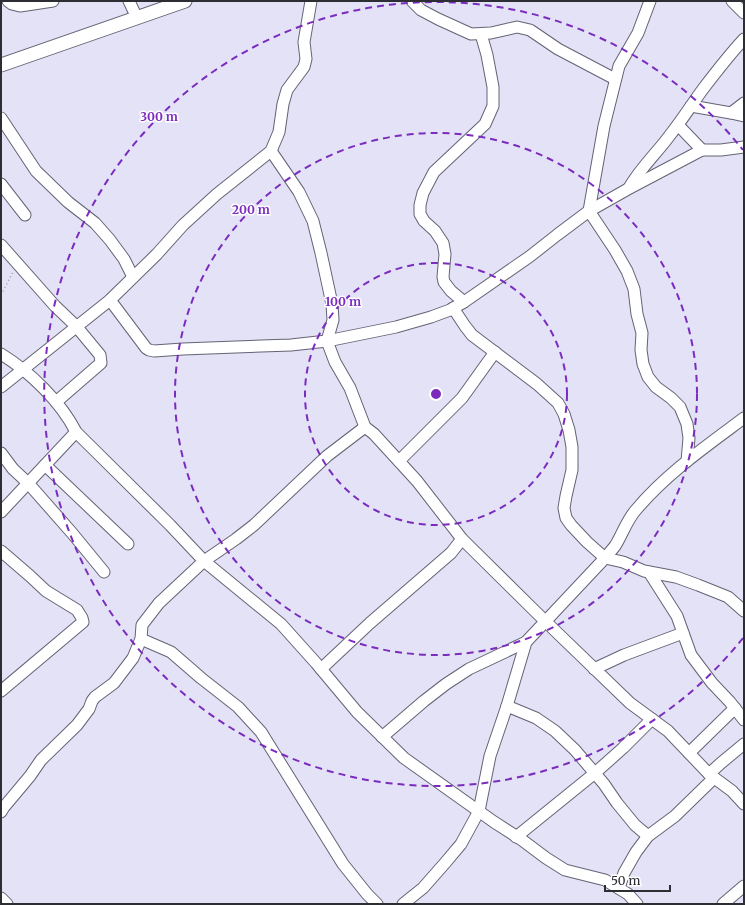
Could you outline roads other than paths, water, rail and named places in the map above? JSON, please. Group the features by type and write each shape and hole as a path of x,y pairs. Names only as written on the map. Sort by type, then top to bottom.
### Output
{"street":[{"path":"8,1 12,4 20,6 53,1"},
{"path":"129,1 137,18"},
{"path":"1,65 185,1"},
{"path":"1,387 110,300 157,254 183,225 217,194 271,151 279,132 283,104 287,90 304,67 306,51 304,42 311,1"},
{"path":"412,1 421,10 451,26 471,34 491,33 517,27 530,30 558,49 615,79"},
{"path":"650,1 638,33 619,66 615,79 604,126 589,211 615,250 627,271 634,289 637,314 642,333 641,350 643,364 648,377 656,387 672,398 680,407 687,424 689,438 687,461"},
{"path":"732,1 744,13"},
{"path":"464,302 451,291 444,282 443,277 446,254 443,242 435,231 424,222 420,214 420,205 422,193 434,172 485,124 493,106 494,87 481,34"},
{"path":"628,189 634,178 678,125 725,60 744,40"},
{"path":"731,113 744,103"},
{"path":"691,106 744,116"},
{"path":"1,118 36,171 68,202 95,223 124,259 133,277"},
{"path":"678,125 702,150"},
{"path":"110,300 146,348 151,351 291,345 327,341 396,327 431,317 464,302 529,257 589,211 702,150 721,150 744,147"},
{"path":"271,151 299,192 313,221 332,304 333,320 327,341 335,362 350,388 365,427 374,434 417,481 462,539 630,703 668,731 711,776 732,791 744,804"},
{"path":"3,190 25,215"},
{"path":"1,245 54,306 76,326 100,355 101,363 56,402"},
{"path":"453,308 472,335 537,384 558,403 564,414 572,447 572,470 564,508 566,518 587,542 605,558 623,562 644,571 676,577 728,597 744,610"},
{"path":"398,461 462,398 495,352"},
{"path":"1,354 23,369 56,402 76,432 170,525 204,561 281,624 321,669 356,712 404,758 565,870 605,880 628,894 637,904"},
{"path":"382,737 446,684 469,669 526,642 605,558 615,545 634,512 664,480 744,418"},
{"path":"1,812 41,760 77,726 89,709 95,696 114,683 133,658 141,639 142,625 159,603 204,561 254,525 327,456 365,427"},
{"path":"1,512 76,432"},
{"path":"1,453 13,469 28,483 104,572"},
{"path":"45,464 128,544"},
{"path":"321,669 370,623 451,553 462,539"},
{"path":"1,551 46,591 77,610 83,622 1,691"},
{"path":"649,572 677,616 691,655 712,683 744,720"},
{"path":"594,669 624,655 683,633"},
{"path":"141,639 171,652 201,678 238,706 262,732 343,864 376,904"},
{"path":"403,904 423,888 461,844 479,811 490,756 526,642"},
{"path":"507,706 536,718 555,730 595,773 635,825 648,836"},
{"path":"689,753 735,708"},
{"path":"516,837 595,773 652,719"},
{"path":"619,888 624,873 636,852 648,836 675,816 721,763 744,744"},
{"path":"722,904 744,886"},
{"path":"1,898 7,904"}]}
